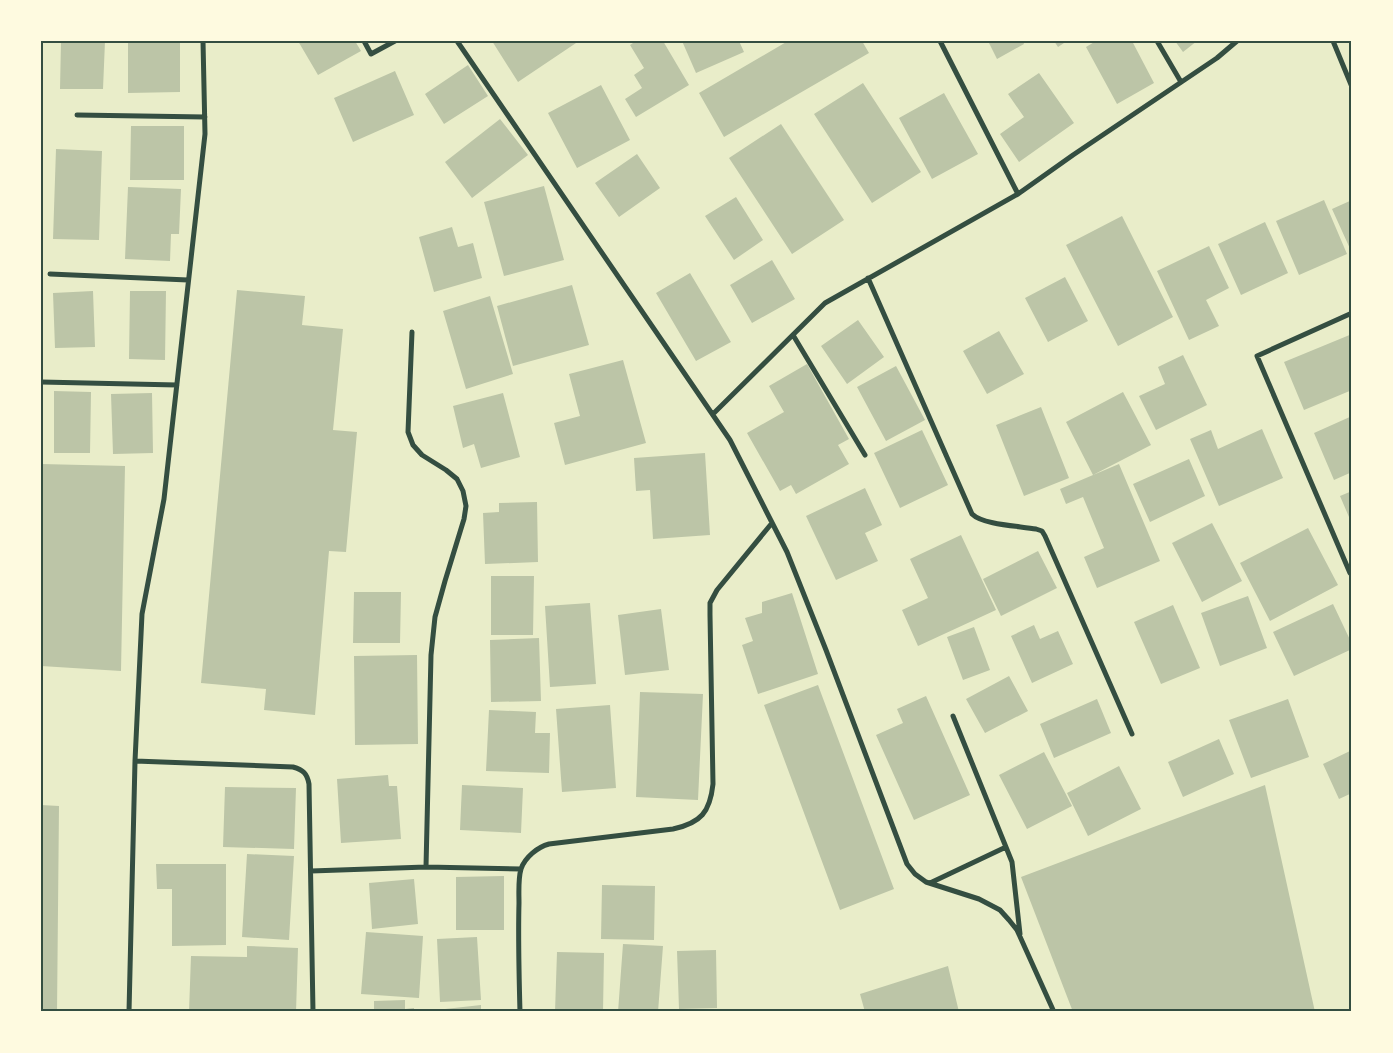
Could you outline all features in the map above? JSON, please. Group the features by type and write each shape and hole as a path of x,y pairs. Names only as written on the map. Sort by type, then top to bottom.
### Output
{"street":[{"path":"129,1012 135,761 142,614 164,499 205,134 204,41"},
{"path":"364,41 371,54 395,41"},
{"path":"457,41 730,440 787,552 908,864 915,874 926,882 979,899 1000,910 1009,920 1020,938 1054,1012"},
{"path":"940,41 1018,194"},
{"path":"1158,41 1181,82"},
{"path":"713,414 826,303 1018,194 1217,58 1237,41"},
{"path":"1333,41 1352,87"},
{"path":"76,115 204,117"},
{"path":"50,274 188,280"},
{"path":"868,278 972,514 976,518 988,522 1042,531 1132,734"},
{"path":"1352,313 1257,356 1350,574 1352,573"},
{"path":"412,332 408,432 413,445 422,455 457,479 463,491 466,506 436,617 431,654 426,867"},
{"path":"793,335 864,455"},
{"path":"41,382 177,385"},
{"path":"520,1012 519,889 521,869 533,852 544,845 673,829 689,825 701,816 710,804 713,784 710,603 717,590 772,523"},
{"path":"953,716 1012,862 1020,938"},
{"path":"135,761 285,766 302,770 307,776 309,784 313,1012"},
{"path":"930,883 1006,848"},
{"path":"311,871 426,867 521,869"}],"building":[{"path":"61,41 105,41 103,89 60,89"},
{"path":"128,41 180,41 180,92 128,93"},
{"path":"298,41 355,41 361,51 318,75"},
{"path":"492,41 579,41 518,82"},
{"path":"636,41 663,41 689,85 636,117 625,99 642,88 634,75 644,68 630,45"},
{"path":"682,41 739,41 744,52 696,73"},
{"path":"788,41 862,41 869,53 724,137 699,93"},
{"path":"988,41 1023,41 1024,44 997,59"},
{"path":"1054,41 1067,41 1058,47"},
{"path":"1096,41 1132,41 1154,83 1117,104 1086,47"},
{"path":"1175,41 1197,41 1183,52"},
{"path":"468,65 488,96 444,124 425,94"},
{"path":"395,71 414,115 353,142 334,98"},
{"path":"1039,73 1074,123 1019,162 1000,134 1024,117 1008,94"},
{"path":"863,83 921,172 872,203 814,114"},
{"path":"601,85 630,140 577,168 548,113"},
{"path":"944,93 978,154 932,179 899,118"},
{"path":"500,119 528,155 472,198 445,162"},
{"path":"781,124 844,220 792,254 729,158"},
{"path":"131,126 184,126 184,180 130,180"},
{"path":"56,149 102,151 99,240 53,239"},
{"path":"637,154 660,188 619,217 595,183"},
{"path":"544,186 564,260 504,276 484,202"},
{"path":"128,187 181,189 179,234 171,234 170,261 125,259"},
{"path":"736,197 763,240 734,260 705,216"},
{"path":"1324,200 1347,254 1299,275 1276,221"},
{"path":"1352,200 1352,253 1332,209"},
{"path":"1122,216 1173,317 1118,346 1066,245"},
{"path":"1265,222 1288,273 1241,295 1218,244"},
{"path":"452,227 458,247 473,243 482,278 434,292 419,237"},
{"path":"1209,246 1229,288 1206,300 1219,326 1189,340 1157,271"},
{"path":"772,260 795,299 752,323 730,285"},
{"path":"690,273 731,342 696,361 656,293"},
{"path":"1065,277 1088,321 1048,342 1025,298"},
{"path":"572,285 589,345 513,366 497,306"},
{"path":"237,290 305,296 302,325 343,329 333,430 357,432 346,552 329,551 315,715 264,710 266,689 201,683"},
{"path":"93,291 95,347 55,348 53,293"},
{"path":"130,291 166,291 165,360 129,359"},
{"path":"490,296 513,374 466,389 443,311"},
{"path":"858,320 884,357 847,384 821,346"},
{"path":"999,331 1024,374 987,394 963,351"},
{"path":"1352,334 1352,390 1304,410 1284,362"},
{"path":"1183,355 1207,405 1156,430 1139,396 1165,384 1158,367"},
{"path":"623,360 646,443 565,465 554,423 580,416 569,374"},
{"path":"807,364 849,439 838,445 849,464 796,494 791,485 780,491 747,433 784,412 769,386"},
{"path":"896,366 925,420 886,441 857,387"},
{"path":"54,391 91,392 90,453 54,453"},
{"path":"1123,392 1151,445 1093,475 1066,422"},
{"path":"152,393 153,453 113,454 111,394"},
{"path":"503,393 520,457 481,468 474,444 463,448 453,406"},
{"path":"1041,407 1069,478 1024,496 996,425"},
{"path":"1352,416 1352,472 1334,480 1314,433"},
{"path":"1262,429 1283,478 1219,506 1190,439 1211,430 1218,449"},
{"path":"922,430 948,485 900,508 874,453"},
{"path":"705,453 710,535 653,539 650,490 636,491 634,458"},
{"path":"1189,459 1205,496 1150,522 1133,484"},
{"path":"41,464 125,466 121,671 41,666"},
{"path":"1119,464 1160,561 1097,588 1084,557 1104,548 1083,497 1066,504 1060,489"},
{"path":"865,488 882,525 865,533 878,561 836,580 806,516"},
{"path":"1352,491 1352,524 1340,496"},
{"path":"537,502 538,562 485,564 483,513 499,512 499,503"},
{"path":"1212,523 1242,581 1202,602 1172,543"},
{"path":"1308,528 1338,585 1270,621 1240,563"},
{"path":"961,535 996,610 918,646 902,610 928,598 910,559"},
{"path":"1038,551 1057,588 1001,616 983,579"},
{"path":"491,576 534,576 533,635 491,635"},
{"path":"354,592 401,592 400,643 353,643"},
{"path":"792,593 818,674 758,694 742,645 753,641 745,618 762,613 762,602"},
{"path":"1248,596 1267,648 1220,666 1201,613"},
{"path":"590,603 596,684 550,687 545,606"},
{"path":"1333,604 1352,644 1352,649 1294,676 1273,632"},
{"path":"1173,605 1200,668 1161,684 1134,622"},
{"path":"661,609 669,670 625,675 618,615"},
{"path":"1034,625 1040,639 1058,631 1073,664 1032,683 1011,636"},
{"path":"974,627 990,670 963,680 947,637"},
{"path":"539,638 541,701 491,702 490,640"},
{"path":"417,655 418,744 355,745 354,656"},
{"path":"1009,676 1028,711 985,733 966,699"},
{"path":"818,685 894,889 840,910 764,705"},
{"path":"640,692 703,694 698,800 636,797"},
{"path":"926,696 970,795 914,820 876,735 903,723 897,709"},
{"path":"1097,699 1111,733 1054,758 1040,724"},
{"path":"1288,699 1309,757 1251,778 1229,720"},
{"path":"610,705 616,788 562,792 556,709"},
{"path":"489,710 536,712 535,733 550,733 549,773 486,771"},
{"path":"1219,739 1234,774 1183,797 1168,762"},
{"path":"1350,751 1352,755 1352,793 1339,799 1323,764"},
{"path":"1044,752 1072,806 1027,829 999,775"},
{"path":"1119,766 1141,809 1088,836 1067,793"},
{"path":"388,775 389,786 397,786 401,839 341,843 337,779"},
{"path":"462,785 523,788 521,833 460,830"},
{"path":"1265,785 1315,1012 1073,1012 1021,877"},
{"path":"225,787 296,788 294,849 223,847"},
{"path":"41,805 59,806 57,1012 41,1012"},
{"path":"247,854 294,856 289,940 242,937"},
{"path":"156,864 226,864 226,945 172,946 172,889 157,889"},
{"path":"504,876 504,930 456,930 456,877"},
{"path":"414,879 418,924 372,929 369,883"},
{"path":"602,885 655,886 654,940 601,939"},
{"path":"366,932 423,936 419,998 361,994"},
{"path":"477,937 481,1000 440,1002 437,939"},
{"path":"623,944 663,946 658,1012 618,1012"},
{"path":"247,946 298,948 296,1012 189,1012 191,956 247,957"},
{"path":"716,950 717,1008 679,1009 677,951"},
{"path":"557,952 604,953 603,1012 555,1012"},
{"path":"948,966 959,1012 865,1012 860,994"},
{"path":"405,1000 405,1009 414,1008 414,1012 374,1012 374,1001"},
{"path":"481,1005 481,1012 445,1012 445,1009"}]}
